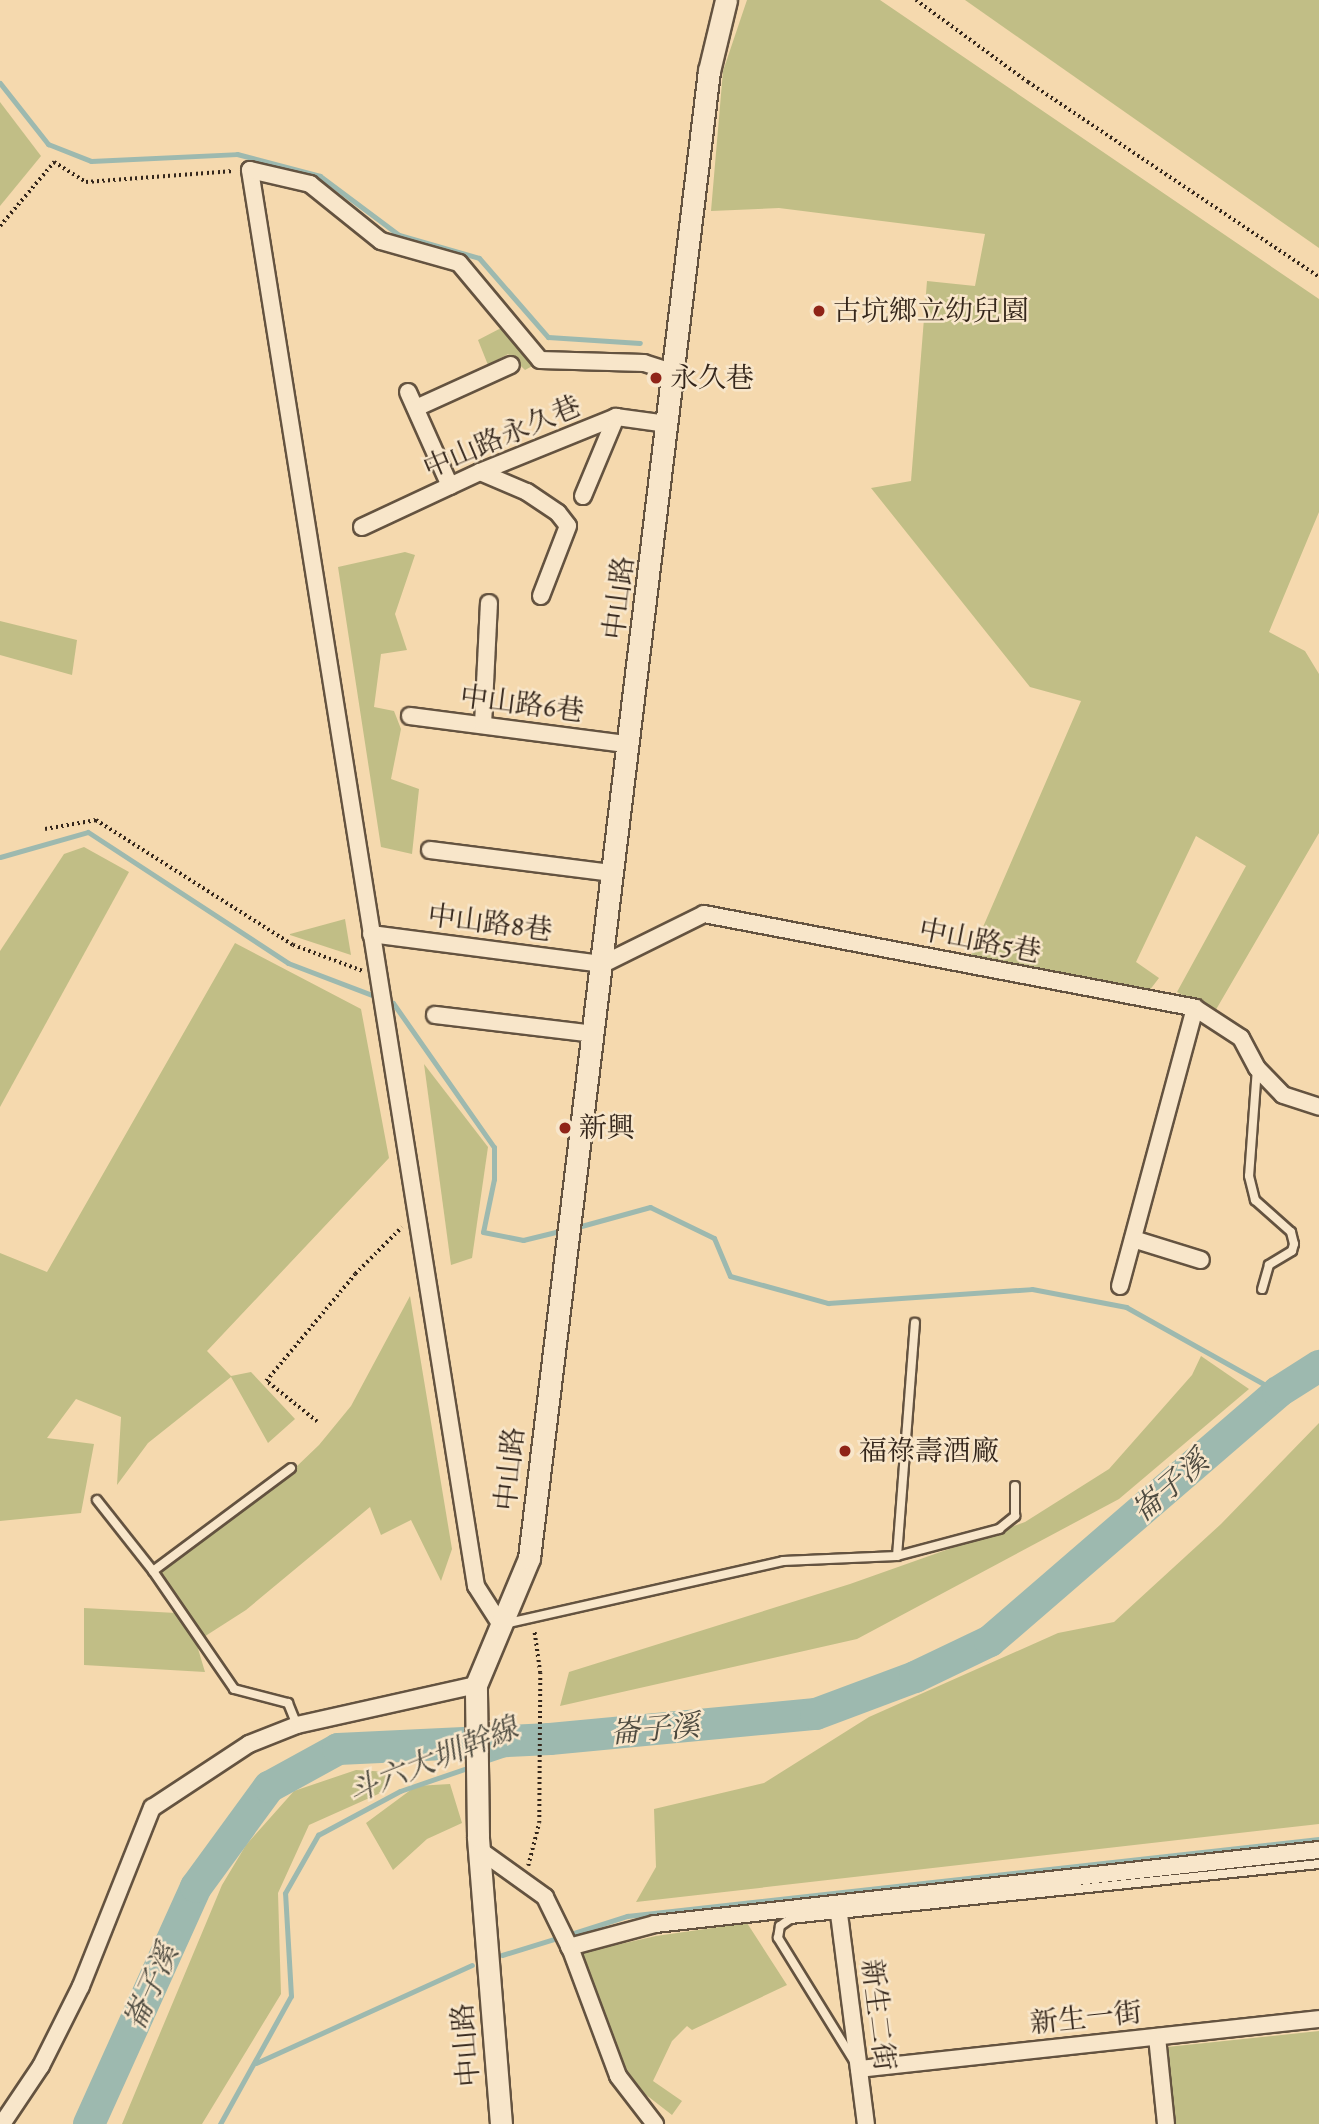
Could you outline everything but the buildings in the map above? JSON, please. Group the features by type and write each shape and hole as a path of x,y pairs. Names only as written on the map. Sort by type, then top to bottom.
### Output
{"main road":[{"name":"中山路","path":"500,2124 480,1843 476,1685 529,1558 595,1034 671,372 709,71 726,0"}],"street":[{"path":"501,1625 476,1586 250,170 310,184 381,241 458,263 540,360 644,363 671,372"},
{"path":"416,408 511,365"},
{"path":"408,392 450,486"},
{"path":"583,496 616,417"},
{"name":"中山路永久巷","path":"362,527 480,472 616,417 667,424"},
{"path":"480,472 527,492 558,513 568,526 541,596"},
{"path":"483,725 489,604"},
{"name":"中山路6巷","path":"410,716 627,744"},
{"path":"430,850 613,873"},
{"name":"中山路5巷","path":"603,964 705,914 1195,1008 1241,1038 1257,1068 1283,1095 1319,1107"},
{"name":"中山路8巷","path":"371,934 603,964"},
{"path":"1120,1286 1195,1008"},
{"path":"435,1015 595,1034"},
{"path":"1133,1239 1201,1260"},
{"path":"2,2124 41,2066 81,1986 152,1808 249,1744 297,1725 476,1685"},
{"path":"480,1843 545,1897 569,1947 618,2076 655,2124"},
{"path":"569,1947 655,1924 1319,1850"},
{"name":"新生二街","path":"839,1914 866,2124"},
{"name":"新生一街","path":"859,2069 1319,2019"},
{"path":"1157,2037 1166,2124"}],"lane":[{"path":"1257,1068 1250,1175 1255,1200 1291,1232 1294,1244 1292,1251 1269,1265 1262,1289"},
{"path":"897,1556 915,1323"},
{"path":"153,1571 291,1468"},
{"path":"501,1625 783,1561 897,1556 999,1528 1015,1516 1016,1486"},
{"path":"97,1500 153,1571 234,1689 288,1703 297,1725"},
{"path":"859,2069 778,1938 780,1926 790,1919 1319,1864"}],"path":[{"path":"916,0 1028,82 1319,277"},
{"path":"0,226 54,162 86,182 250,170"},
{"path":"45,829 96,820 293,945 378,977"},
{"path":"317,1422 266,1381 355,1274 416,1213"},
{"path":"523,1881 539,1823 540,1673 533,1618"}],"shaded area":[{"path":"747,0 880,0 1319,299 1319,512 1269,632 1305,651 1319,674 1319,833 1214,1013 1177,992 1246,866 1196,836 1136,962 1159,978 1149,991 970,957 1081,701 1030,687 871,488 911,481 927,281 975,286 985,234 779,208 711,211 723,71"},
{"path":"965,0 1319,0 1319,248"},
{"path":"0,102 41,156 0,206"},
{"path":"503,327 536,364 525,370 508,354 488,365 478,340"},
{"path":"405,552 415,555 395,614 407,650 381,654 374,707 394,711 401,729 391,779 419,789 412,854 381,847 338,567"},
{"path":"0,621 77,640 72,675 0,655"},
{"path":"84,847 129,872 0,1107 0,951 64,854"},
{"path":"345,919 351,955 290,935 290,934"},
{"path":"235,943 361,1009 389,1158 207,1351 231,1376 251,1372 295,1419 268,1443 231,1377 148,1443 117,1485 121,1417 76,1399 47,1438 94,1444 81,1513 0,1521 0,1253 47,1272"},
{"path":"424,1064 488,1147 472,1258 451,1265"},
{"path":"410,1296 452,1549 441,1581 411,1520 381,1535 370,1507 246,1610 196,1642 205,1672 84,1665 84,1608 176,1613 180,1603 155,1574 271,1491 319,1445 351,1406"},
{"path":"1201,1356 1249,1389 1119,1499 857,1639 560,1706 569,1672 850,1584 1025,1522 1109,1469 1192,1375"},
{"path":"1319,1423 1319,1824 636,1902 656,1867 654,1809 764,1783 869,1717 1058,1633 1114,1622 1221,1524"},
{"path":"356,1770 389,1772 385,1791 309,1825 278,1893 281,1994 202,2124 122,2124 222,1885 246,1845 294,1791"},
{"path":"450,1784 462,1823 427,1839 393,1870 366,1823 416,1786"},
{"path":"747,1923 787,1985 692,2030 687,2026 672,2041 653,2081 682,2101 672,2115 645,2094 625,2068 581,1953 656,1936"},
{"path":"1319,2031 1319,2124 1176,2124 1167,2047"}],"waterway":[{"path":"0,83 48,144 91,161 237,154 320,176 399,235 479,258 548,337 640,343"},
{"path":"0,857 88,832 288,963 393,1003 494,1147 494,1179 483,1232 523,1240 564,1230"},
{"path":"574,1228 650,1207 714,1238 730,1276 828,1303 1032,1289 1126,1307 1278,1392"},
{"name":"崙子溪","path":"89,2124 196,1887 269,1787 338,1749 550,1739 816,1714 915,1677 990,1641 1278,1392 1319,1366"},
{"name":"斗六大圳幹線","path":"482,1762 550,1739"},
{"name":"斗六大圳幹線","path":"220,2124 291,1996 285,1893 318,1835 400,1791 473,1766"},
{"path":"574,1933 627,1916 1319,1839"},
{"path":"502,1955 554,1939"},
{"path":"256,2063 472,1965"}],"place":[{"name":"古坑鄉立幼兒園","path":"819,311"},
{"name":"永久巷","path":"656,378"},
{"name":"新興","path":"565,1128"},
{"name":"福祿壽酒廠","path":"845,1451"}]}
